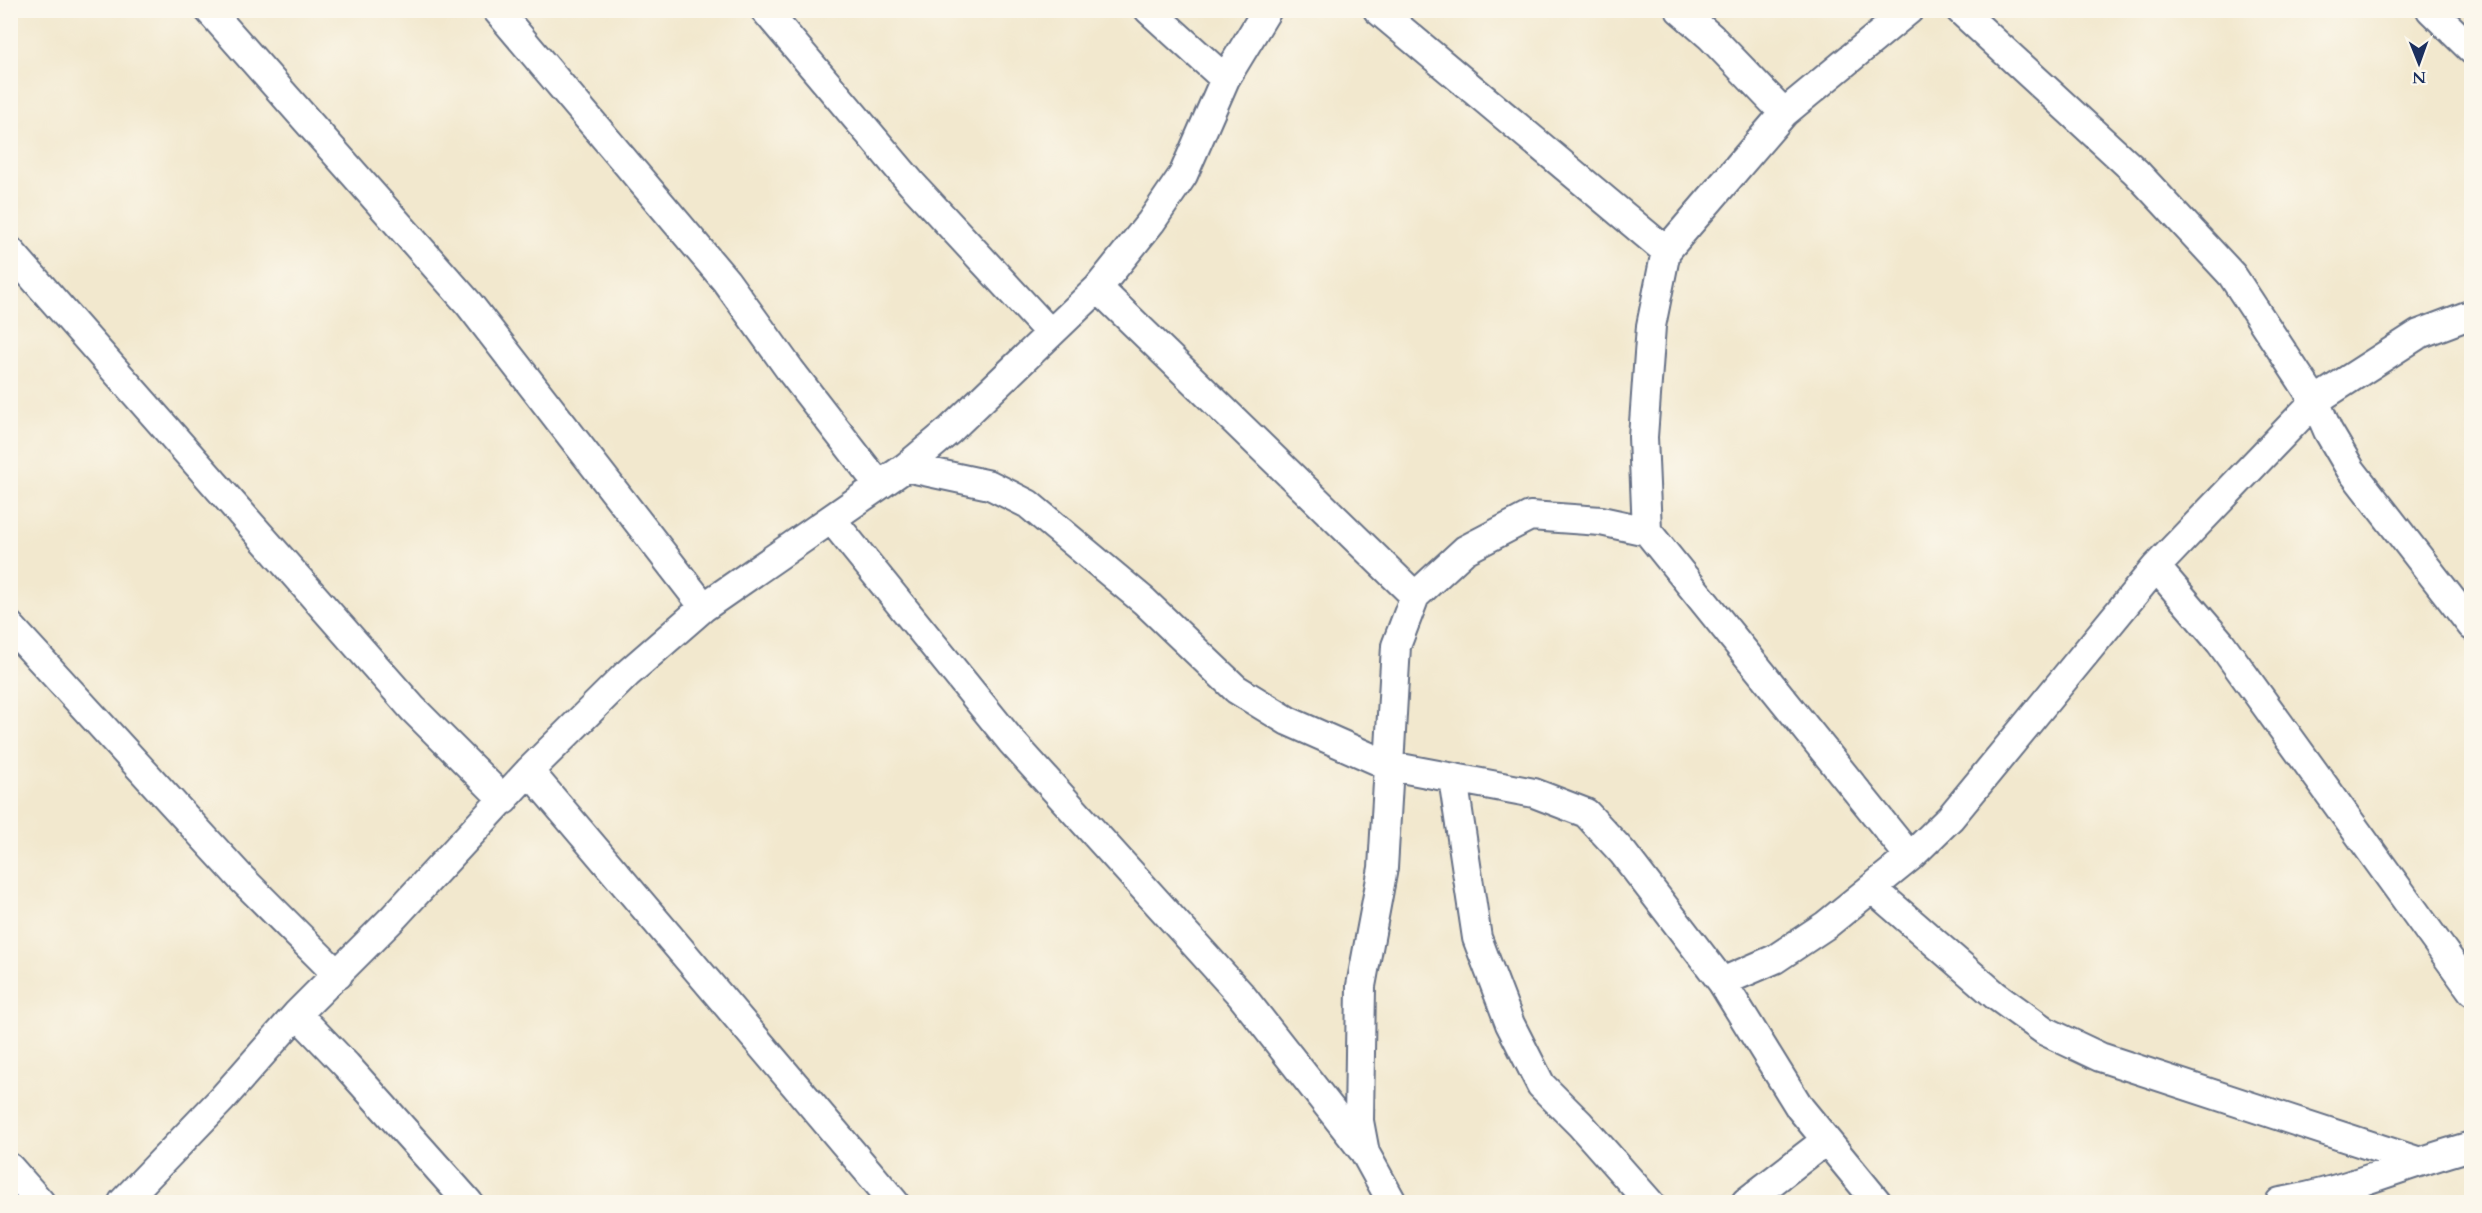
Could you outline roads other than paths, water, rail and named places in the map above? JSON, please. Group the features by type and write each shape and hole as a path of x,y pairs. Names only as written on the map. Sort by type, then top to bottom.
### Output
{"street":[{"path":"209,10 468,304 704,607"},
{"path":"497,10 726,281 790,370 879,485"},
{"path":"765,10 912,184 1050,333"},
{"path":"1149,10 1225,79"},
{"path":"123,1203 222,1099 297,1014 338,975 529,771 627,674 704,607 906,467 950,430 1098,288 1151,222 1183,175 1225,79 1267,10"},
{"path":"1378,10 1666,251"},
{"path":"1680,10 1711,37 1784,113"},
{"path":"1909,10 1784,113 1666,251 1651,326 1644,415 1647,531 1910,857"},
{"path":"1960,10 2136,172 2232,275 2315,401 2328,431 2350,470 2472,626"},
{"path":"2431,10 2472,50"},
{"path":"10,251 413,709 504,800"},
{"path":"1098,288 1415,596"},
{"path":"1722,982 1775,959 1826,925 1873,889 1950,818 2156,567 2315,401 2419,334 2472,314"},
{"path":"906,467 990,485 1029,504 1144,601 1236,689 1288,721 1390,766 1534,793 1586,813 1623,853 1722,982 1800,1108 1877,1203"},
{"path":"1365,1153 1359,1121 1361,986 1383,868 1396,646 1415,596 1465,550 1530,516 1601,521 1647,531"},
{"path":"832,520 1011,741 1240,995 1365,1153 1392,1203"},
{"path":"2156,567 2220,642 2472,991"},
{"path":"10,626 242,879 338,975"},
{"path":"529,771 894,1203"},
{"path":"1453,778 1477,938 1510,1024 1540,1085 1580,1124 1649,1203"},
{"path":"1873,889 1995,995 2044,1031 2100,1057 2417,1161"},
{"path":"297,1014 346,1065 468,1203"},
{"path":"1746,1203 1825,1141"},
{"path":"2280,1203 2310,1197 2417,1161 2472,1146"},
{"path":"10,1168 40,1203"}]}
